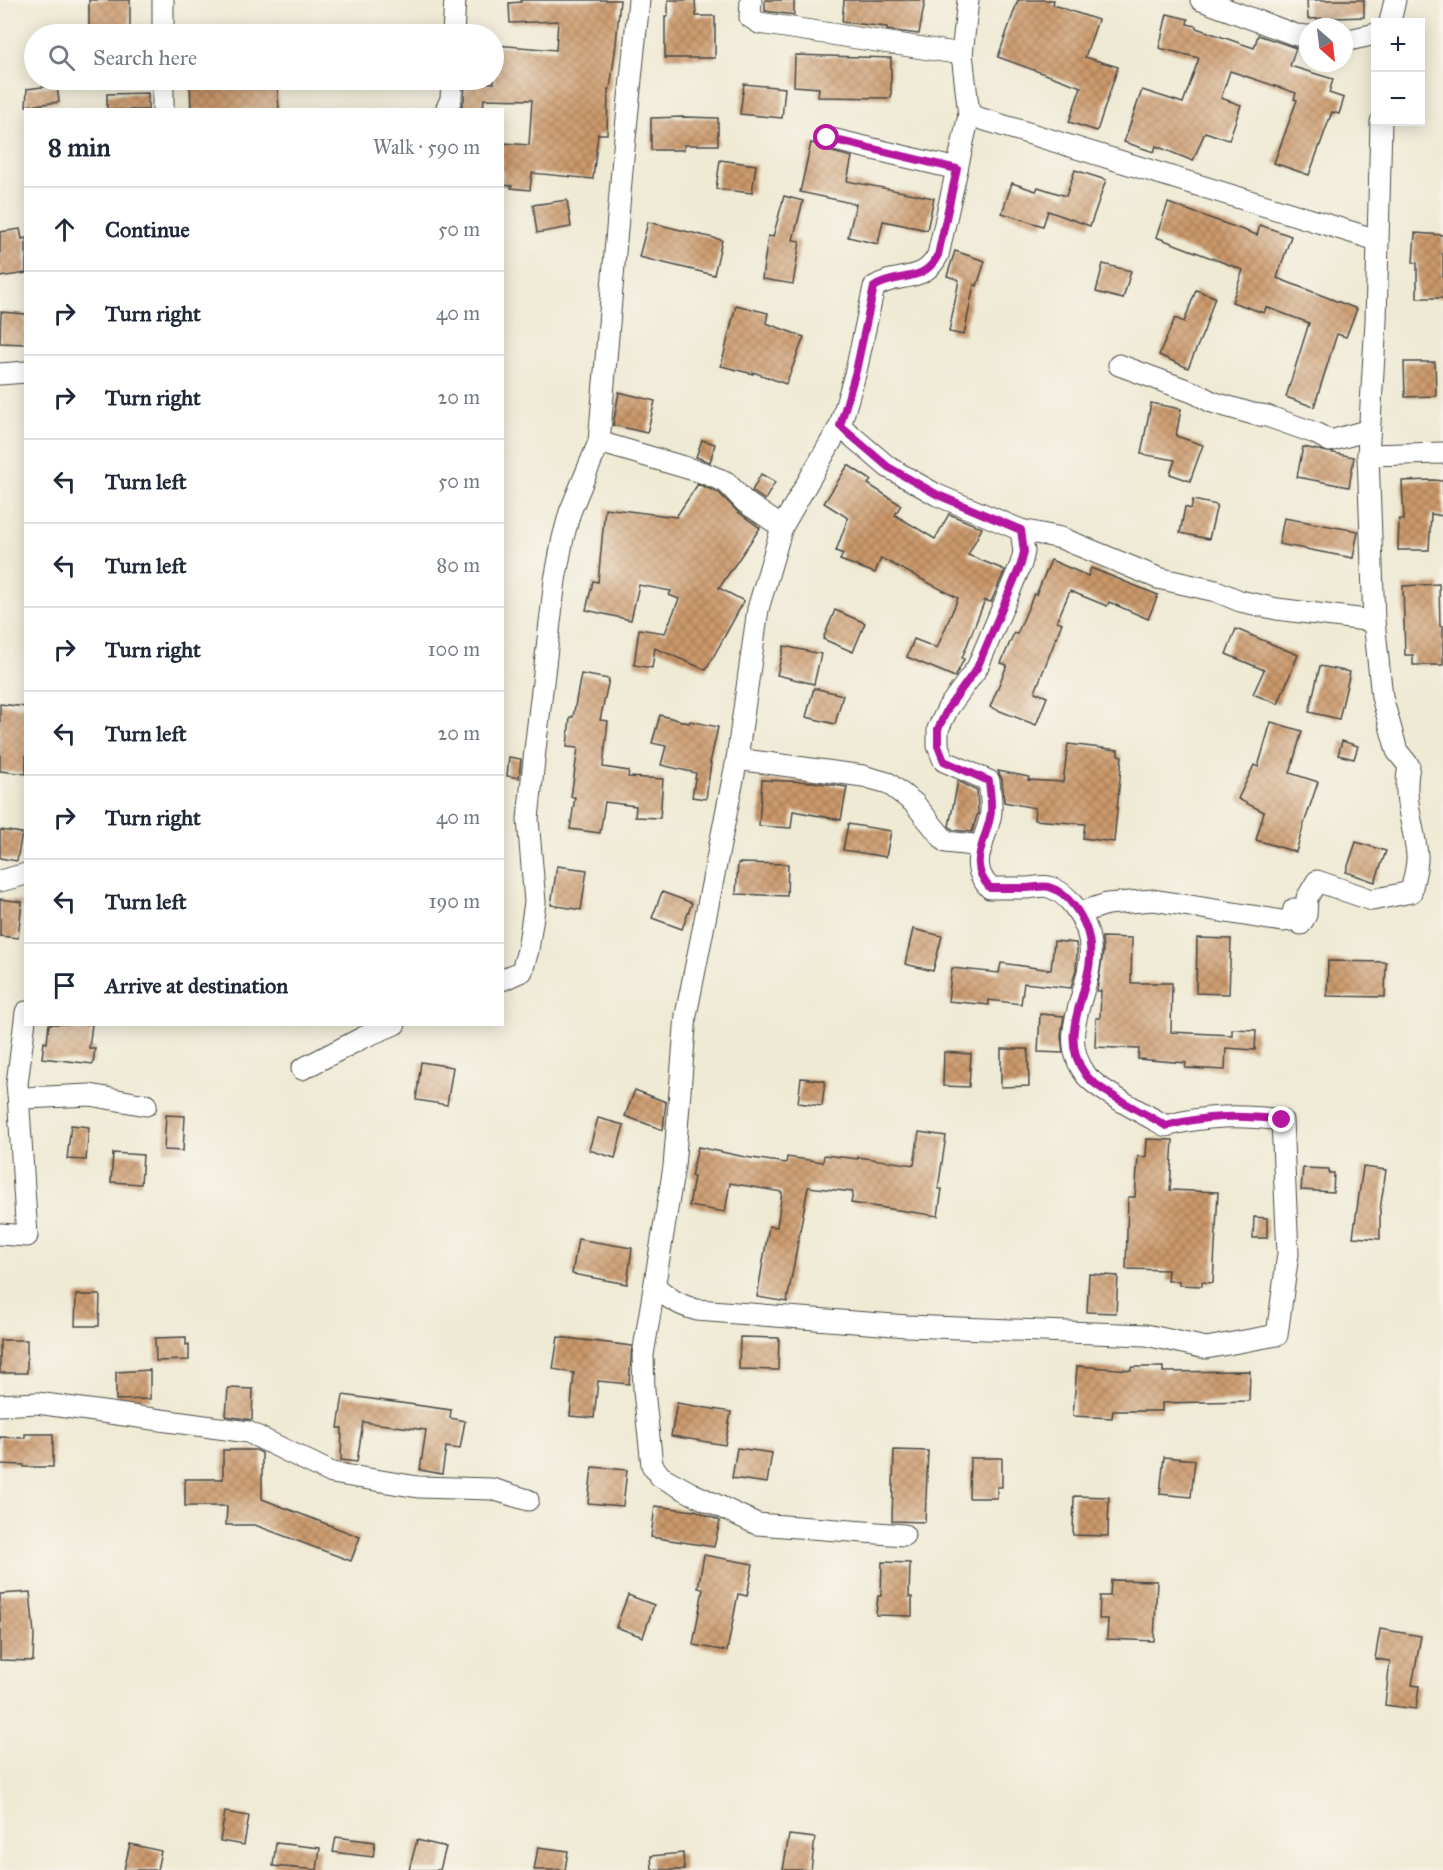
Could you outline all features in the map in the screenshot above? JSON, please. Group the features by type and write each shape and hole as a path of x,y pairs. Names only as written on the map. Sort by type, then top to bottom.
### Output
{"street":[{"path":"163,0 163,24"},
{"path":"454,24 455,0"},
{"path":"504,979 522,971 528,950 535,902 528,819 555,580 570,512 599,442 639,0"},
{"path":"751,0 750,17 759,23 962,54"},
{"path":"904,1535 756,1524 660,1476 652,1465 644,1391 643,1355 674,1167 686,1015 736,759 758,609 782,526 840,426 856,371 874,287 885,280 920,274 933,267 938,255 969,115 962,54 968,0"},
{"path":"1203,0 1299,35"},
{"path":"1391,18 1395,0"},
{"path":"1353,39 1371,35"},
{"path":"163,90 163,108"},
{"path":"447,108 451,90"},
{"path":"969,115 1377,240"},
{"path":"1079,913 1107,904 1153,900 1282,921 1291,920 1294,909 1301,924 1306,915 1307,898 1317,881 1372,900 1410,892 1417,857 1409,816 1407,774 1409,766 1397,751 1382,697 1374,621 1368,455 1376,321 1381,126"},
{"path":"827,138 957,169"},
{"path":"1119,365 1212,402 1267,416 1315,433 1330,441 1369,430"},
{"path":"0,374 24,372"},
{"path":"840,426 888,467 938,495 1021,530 1061,538 1158,578 1216,591 1240,601 1277,609 1374,621"},
{"path":"599,442 704,473 726,482 745,502 782,526"},
{"path":"1368,455 1443,453"},
{"path":"655,1286 681,1306 697,1310 907,1326 1146,1335 1206,1348 1277,1335 1288,1254 1282,1120 1244,1116 1191,1119 1166,1126 1086,1077 1077,1059 1072,1040 1073,1024 1087,983 1091,952 1088,932 1079,913 1066,896 1049,887 990,888 981,879 977,861 991,816 989,781 944,761 938,746 938,729 948,708 977,668 1024,552 1021,530"},
{"path":"736,759 877,779 888,783 914,803 946,842 982,846"},
{"path":"0,882 24,875"},
{"path":"0,1234 27,1236 17,1084 24,1026"},
{"path":"302,1069 389,1026"},
{"path":"18,1093 25,1098 90,1095 146,1105"},
{"path":"0,1405 37,1403 248,1432 332,1473 418,1487 492,1489 528,1500"}],"building":[{"path":"89,0 130,0 130,24 89,24"},
{"path":"521,0 620,0 610,89 608,89 607,134 598,134 593,179 532,173 530,190 504,185 504,143 529,145 532,100 484,99 483,108 461,108 465,90 504,90 504,46 556,50 558,21 510,23 509,3 521,2"},
{"path":"668,0 695,0 696,16 715,16 715,58 665,58 665,16 668,16"},
{"path":"765,0 794,0 794,15 765,11"},
{"path":"844,0 925,0 919,34 887,30 887,27 842,22"},
{"path":"1018,0 1054,0 1053,5 1098,20 1085,57 1118,67 1097,131 1069,122 1081,87 998,57"},
{"path":"1307,0 1364,0 1364,17 1308,18"},
{"path":"1167,14 1188,19 1187,24 1196,26 1196,28 1254,48 1258,35 1296,48 1290,66 1299,69 1299,72 1310,72 1333,79 1329,93 1344,98 1339,114 1332,112 1309,175 1274,163 1297,100 1294,99 1296,93 1230,71 1221,98 1241,105 1229,140 1205,132 1193,161 1156,146 1154,152 1124,142 1142,90 1183,103 1199,58 1159,48"},
{"path":"795,55 891,58 891,98 818,97 819,88 794,86"},
{"path":"744,84 785,88 782,118 740,114"},
{"path":"27,90 58,90 59,102 26,106"},
{"path":"190,90 278,90 279,108 191,108"},
{"path":"148,93 148,108 107,108 107,94"},
{"path":"651,118 718,118 718,145 684,145 684,150 651,150"},
{"path":"811,143 824,150 852,157 847,181 934,198 927,230 883,221 878,244 848,237 856,204 800,192"},
{"path":"720,160 756,165 752,193 716,189"},
{"path":"1075,170 1106,180 1090,226 1048,211 1043,226 1002,213 1012,183 1036,191 1038,187 1066,196"},
{"path":"784,196 803,201 793,240 800,241 793,284 762,279 768,236 773,237"},
{"path":"567,200 571,227 537,233 533,205"},
{"path":"1168,203 1257,235 1260,225 1291,236 1277,278 1357,309 1346,337 1337,334 1314,407 1286,397 1309,323 1266,307 1264,313 1232,302 1243,270 1156,237"},
{"path":"648,222 722,240 714,275 639,257"},
{"path":"20,229 22,239 24,238 24,273 0,277 0,232"},
{"path":"1415,233 1443,235 1443,298 1417,298 1417,263 1413,262"},
{"path":"955,251 985,261 977,286 974,284 964,335 949,332 959,280 947,276"},
{"path":"1103,264 1131,271 1123,299 1096,292"},
{"path":"1196,290 1215,297 1204,331 1188,368 1159,355 1175,318 1184,322"},
{"path":"736,305 768,313 766,323 804,337 786,384 753,372 753,374 721,366"},
{"path":"1,312 24,314 24,344 0,343"},
{"path":"1404,362 1435,362 1436,396 1405,397"},
{"path":"619,392 655,401 647,433 613,425"},
{"path":"1151,403 1181,409 1176,436 1203,445 1190,481 1170,474 1175,460 1141,454"},
{"path":"702,440 715,444 710,462 696,457"},
{"path":"1303,447 1354,457 1349,487 1297,477"},
{"path":"848,465 871,480 868,484 901,505 895,515 935,539 949,514 982,528 968,555 1005,570 991,602 985,600 962,658 964,659 955,677 907,657 914,639 937,648 958,598 881,558 875,573 840,560 843,554 836,551 848,518 824,503"},
{"path":"761,474 775,482 765,500 752,491"},
{"path":"1402,481 1443,481 1443,516 1431,514 1429,550 1398,550 1399,519 1404,520"},
{"path":"698,484 719,493 738,512 760,528 719,588 744,601 706,670 655,648 652,668 634,665 639,629 665,633 679,599 669,595 671,591 639,585 631,620 586,610 593,581 598,582 605,508 676,517"},
{"path":"1193,500 1217,505 1209,539 1180,533 1185,507 1191,509"},
{"path":"1284,518 1358,531 1353,558 1279,544"},
{"path":"1051,560 1088,576 1091,568 1158,595 1148,619 1109,602 1107,606 1070,591 1057,621 1062,623 1035,692 1047,697 1036,725 990,707 1007,665 1001,663"},
{"path":"1439,584 1440,626 1443,626 1443,665 1413,665 1413,655 1405,655 1403,586"},
{"path":"835,610 865,623 853,652 823,639"},
{"path":"1236,629 1298,655 1278,704 1253,694 1264,670 1226,654"},
{"path":"784,646 821,654 814,684 777,675"},
{"path":"1320,666 1350,672 1339,719 1309,712"},
{"path":"581,674 609,679 600,720 608,721 603,767 629,771 628,777 663,779 660,818 635,817 636,806 605,802 600,833 570,829 575,797 571,797 578,748 567,747 570,717 573,717"},
{"path":"814,688 843,695 835,724 806,717"},
{"path":"0,704 24,707 24,774 0,771"},
{"path":"660,715 689,723 690,721 718,727 710,763 706,799 692,797 696,773 661,765 666,746 652,743"},
{"path":"1271,722 1302,731 1290,773 1318,782 1296,852 1256,840 1264,812 1238,799 1254,765 1258,767"},
{"path":"1342,741 1358,746 1354,759 1338,755"},
{"path":"1068,744 1118,750 1118,755 1122,756 1114,842 1083,838 1085,824 1034,820 1035,808 1004,802 1002,780 998,771 1029,777 1028,780 1063,782"},
{"path":"509,757 521,759 519,778 507,776"},
{"path":"762,780 813,782 847,787 841,820 793,811 791,828 759,826"},
{"path":"958,781 977,790 978,812 972,832 953,830 949,826"},
{"path":"848,824 891,831 886,857 843,850"},
{"path":"0,830 22,833 17,861 0,858"},
{"path":"1356,842 1386,851 1375,882 1346,872"},
{"path":"738,863 788,864 787,896 736,894"},
{"path":"557,866 587,870 581,910 551,905"},
{"path":"662,892 692,903 682,929 652,918"},
{"path":"0,899 22,902 18,938 0,936"},
{"path":"913,929 942,936 933,971 905,964"},
{"path":"1102,937 1132,938 1131,983 1172,983 1171,1032 1232,1035 1232,1029 1256,1030 1255,1050 1226,1048 1225,1070 1185,1068 1186,1063 1138,1059 1139,1049 1095,1047 1096,1018 1100,1018 1101,991 1097,991 1103,953"},
{"path":"1197,938 1231,939 1229,994 1196,993"},
{"path":"1054,941 1076,943 1076,970 1071,988 1024,983 1021,1004 989,1000 989,1005 948,1001 952,968 999,973 1001,963 1051,970"},
{"path":"1328,961 1386,962 1385,997 1327,996"},
{"path":"1040,1014 1064,1016 1061,1035 1063,1053 1038,1052"},
{"path":"49,1026 92,1026 89,1048 95,1048 93,1064 42,1058 44,1042 47,1043"},
{"path":"1001,1049 1028,1049 1029,1086 1001,1087"},
{"path":"944,1052 971,1054 969,1087 943,1086"},
{"path":"421,1062 453,1067 447,1105 416,1100"},
{"path":"801,1078 825,1081 822,1106 798,1103"},
{"path":"635,1090 666,1102 663,1130 625,1116"},
{"path":"166,1115 185,1116 183,1151 164,1150"},
{"path":"598,1118 624,1125 615,1158 589,1150"},
{"path":"71,1125 89,1127 86,1160 67,1159"},
{"path":"919,1132 946,1136 938,1189 942,1189 938,1216 851,1203 853,1192 808,1187 787,1302 757,1297 769,1226 777,1227 782,1192 730,1183 725,1212 689,1206 694,1177 691,1176 698,1147 786,1163 787,1157 823,1162 824,1155 914,1165"},
{"path":"1147,1139 1173,1140 1170,1190 1218,1192 1213,1283 1202,1282 1202,1286 1179,1285 1179,1281 1167,1281 1168,1270 1126,1269 1128,1197 1135,1197 1138,1156 1146,1157"},
{"path":"113,1153 143,1155 141,1184 111,1182"},
{"path":"1363,1167 1386,1170 1380,1210 1380,1239 1353,1237"},
{"path":"1303,1168 1329,1169 1329,1173 1334,1173 1333,1192 1301,1190"},
{"path":"1254,1217 1267,1218 1267,1238 1253,1238"},
{"path":"578,1239 632,1248 627,1284 572,1274"},
{"path":"1089,1274 1118,1276 1116,1313 1087,1312"},
{"path":"76,1295 100,1295 99,1326 75,1326"},
{"path":"186,1337 186,1345 189,1344 189,1360 156,1361 155,1338"},
{"path":"558,1337 632,1346 629,1384 598,1381 594,1418 570,1416 574,1373 553,1369"},
{"path":"740,1337 779,1338 778,1370 739,1369"},
{"path":"0,1340 27,1340 27,1373 0,1373"},
{"path":"1077,1366 1131,1370 1131,1367 1163,1367 1163,1372 1250,1371 1249,1401 1162,1403 1162,1411 1113,1411 1112,1418 1073,1416"},
{"path":"150,1370 150,1399 116,1400 116,1372"},
{"path":"228,1388 253,1389 252,1420 226,1416"},
{"path":"343,1395 451,1410 450,1418 465,1421 460,1449 446,1447 442,1474 420,1470 426,1430 363,1422 357,1462 341,1460 342,1428 338,1428"},
{"path":"677,1403 731,1412 725,1445 671,1436"},
{"path":"25,1434 53,1434 53,1467 0,1464 0,1437 25,1438"},
{"path":"737,1448 772,1453 767,1483 732,1478"},
{"path":"223,1450 256,1450 262,1453 262,1499 360,1537 351,1561 255,1525 226,1525 227,1506 185,1506 185,1479 223,1479"},
{"path":"894,1450 928,1451 925,1522 892,1521"},
{"path":"1164,1457 1195,1460 1191,1497 1160,1494"},
{"path":"970,1458 1002,1458 1002,1487 997,1487 997,1498 969,1498"},
{"path":"592,1467 627,1470 623,1506 588,1503"},
{"path":"1074,1496 1109,1497 1108,1536 1073,1535"},
{"path":"655,1506 695,1510 720,1521 714,1547 651,1537"},
{"path":"704,1555 753,1564 747,1596 738,1594 727,1651 693,1645 703,1589 698,1588"},
{"path":"882,1562 910,1563 909,1597 912,1597 912,1616 876,1615 878,1596 881,1596"},
{"path":"1111,1580 1157,1581 1154,1641 1107,1639 1108,1619 1099,1619 1100,1596 1110,1596"},
{"path":"30,1592 34,1634 33,1661 0,1660 0,1594"},
{"path":"628,1595 654,1605 643,1637 616,1627"},
{"path":"1380,1629 1421,1636 1412,1685 1419,1686 1416,1709 1385,1705 1390,1661 1375,1659"},
{"path":"225,1812 249,1816 244,1845 220,1841"},
{"path":"789,1835 815,1838 811,1870 783,1870"},
{"path":"336,1837 375,1842 373,1857 333,1852"},
{"path":"417,1840 446,1847 440,1870 409,1870"},
{"path":"276,1843 320,1848 317,1870 273,1866"},
{"path":"130,1844 161,1851 157,1870 124,1870"},
{"path":"538,1847 568,1851 565,1870 534,1870"},
{"path":"683,1853 684,1870 652,1870 651,1856"}],"route":[{"path":"827,138 957,169 938,255 933,267 920,274 885,280 874,287 856,371 840,426 888,467 938,495 1021,530 1024,552 1021,564 977,668 948,708 938,729 938,746 944,761 989,781 991,816 977,861 981,879 990,888 1049,887 1066,896 1079,913 1088,932 1091,952 1087,983 1073,1024 1072,1040 1077,1059 1086,1077 1166,1126 1191,1119 1244,1116 1282,1120"}]}
